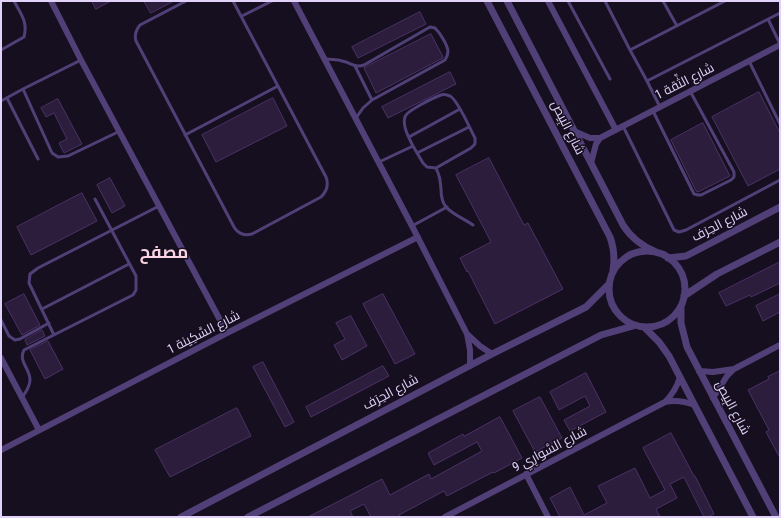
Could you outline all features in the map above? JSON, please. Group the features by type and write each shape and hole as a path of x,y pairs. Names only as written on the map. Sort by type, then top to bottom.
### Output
{"street":[{"path":"52,1 81,60 227,333"},
{"path":"294,1 418,237 467,334 470,350 470,366"},
{"name":"شارع البِيص","path":"487,1 610,237 614,250 614,270"},
{"name":"شارع البِيص","path":"506,1 627,231 637,242 649,250 656,252"},
{"path":"548,1 616,130"},
{"name":"شارع الثِّقة 1","path":"600,138 780,45"},
{"path":"574,131 590,138 600,138"},
{"path":"591,163 596,144 600,138"},
{"name":"شارع الحِرَف","path":"668,258 686,256 780,207"},
{"name":"شارع السَّكِينة 1","path":"1,450 227,333 418,237"},
{"path":"684,296 717,274 780,242"},
{"path":"644,251 656,252 668,258 677,266 682,275 685,286 681,306 675,316 656,327 645,328 633,326 622,319 614,310 609,298 608,285 610,277 621,260 632,254 644,251"},
{"name":"شارع الحِرَف","path":"181,517 492,354 586,307 608,285"},
{"name":"شارع البِيص","path":"681,306 681,323 687,347 776,517"},
{"path":"248,517 601,335 633,326"},
{"path":"645,328 659,342 669,356 753,517"},
{"path":"467,334 480,346 492,354"},
{"path":"713,398 727,376 734,369 780,345"},
{"path":"2,360 39,430"},
{"path":"699,371 713,372 734,369"},
{"name":"شارع السَّوارِي 9","path":"665,402 676,388 680,377"},
{"name":"شارع السَّوارِي 9","path":"446,517 665,402 683,401 694,405"},
{"path":"526,474 548,517"}],"lane":[{"path":"1,50 24,37 26,31 26,23 14,1"},
{"path":"186,1 140,25 135,34 136,41 234,227 238,233 245,235 252,234 321,197 326,192 328,184 326,177 233,1"},
{"path":"242,16 272,1"},
{"path":"568,1 610,79"},
{"path":"605,1 660,107"},
{"path":"663,1 677,26"},
{"path":"630,50 725,1"},
{"path":"647,81 780,13"},
{"path":"768,19 780,45"},
{"path":"324,59 341,60 355,66 364,65 430,27 435,28 439,32 448,50 448,56 445,60 372,100 363,108 356,118"},
{"path":"1,101 81,60"},
{"path":"749,61 780,124"},
{"path":"355,66 372,100"},
{"path":"185,135 278,86"},
{"path":"22,89 52,153 58,157 68,156 120,131"},
{"path":"653,111 694,194 701,195 731,180 734,177 734,172 690,91"},
{"path":"442,94 450,96 456,101 469,127 475,144 471,148 436,168 427,168 413,146 404,124 404,120 409,111 442,94"},
{"path":"7,98 38,159"},
{"path":"409,136 460,109"},
{"path":"623,126 674,230 679,232 686,230 780,180"},
{"path":"417,153 469,127"},
{"path":"379,162 413,146"},
{"path":"436,168 441,180 442,200 447,207 461,218 474,225"},
{"path":"22,398 30,381 28,371 22,360 24,350 132,295 136,290 136,276 95,199"},
{"path":"54,335 29,283 30,274 38,268 159,206"},
{"path":"412,226 447,207"},
{"path":"42,309 129,264"},
{"path":"1,320 8,336 15,340 20,340 49,323"}],"building":[{"path":"92,1 111,1 96,9"},
{"path":"144,1 174,1 151,13"},
{"path":"420,12 426,24 358,58 352,47"},
{"path":"431,34 443,58 376,93 364,68"},
{"path":"450,72 456,84 388,118 382,107"},
{"path":"759,92 780,133 780,169 748,186 712,117"},
{"path":"273,98 287,126 216,162 202,135"},
{"path":"58,99 82,144 64,153 59,143 67,139 54,113 46,117 41,108"},
{"path":"703,123 730,176 698,192 696,191 671,140"},
{"path":"489,158 524,225 528,223 563,289 495,324 460,258 491,242 456,175"},
{"path":"110,178 125,206 112,213 97,185"},
{"path":"82,193 97,221 31,255 17,227"},
{"path":"780,262 780,283 751,297 750,295 726,306 719,293"},
{"path":"24,294 40,325 22,335 5,304"},
{"path":"383,294 415,354 395,364 363,304"},
{"path":"780,294 780,312 763,321 756,306"},
{"path":"351,316 367,346 342,360 334,345 345,339 336,323"},
{"path":"42,330 45,336 27,345 25,340"},
{"path":"48,341 63,369 45,379 30,350"},
{"path":"263,362 294,422 285,427 253,367"},
{"path":"383,366 389,376 311,417 306,407"},
{"path":"780,371 780,458 766,432 769,430 748,390 769,379 768,377"},
{"path":"586,373 606,412 570,431 564,420 590,406 585,396 559,410 550,392"},
{"path":"540,397 562,438 535,452 513,411"},
{"path":"237,408 251,436 170,477 155,450"},
{"path":"500,417 522,458 494,473 493,472 447,496 444,491 399,515 400,517 371,517 364,504 350,511 353,517 308,517 382,479 390,495 429,474 431,479 482,451 477,442 434,465 428,453 463,434 464,436"},
{"path":"671,433 714,514 704,517 684,477 670,484 677,498 656,509 660,517 560,517 550,498 570,487 584,515 607,503 598,486 635,468 650,498 665,490 643,448"}],"district":[{"name":"مصفح","path":"164,254"}]}
